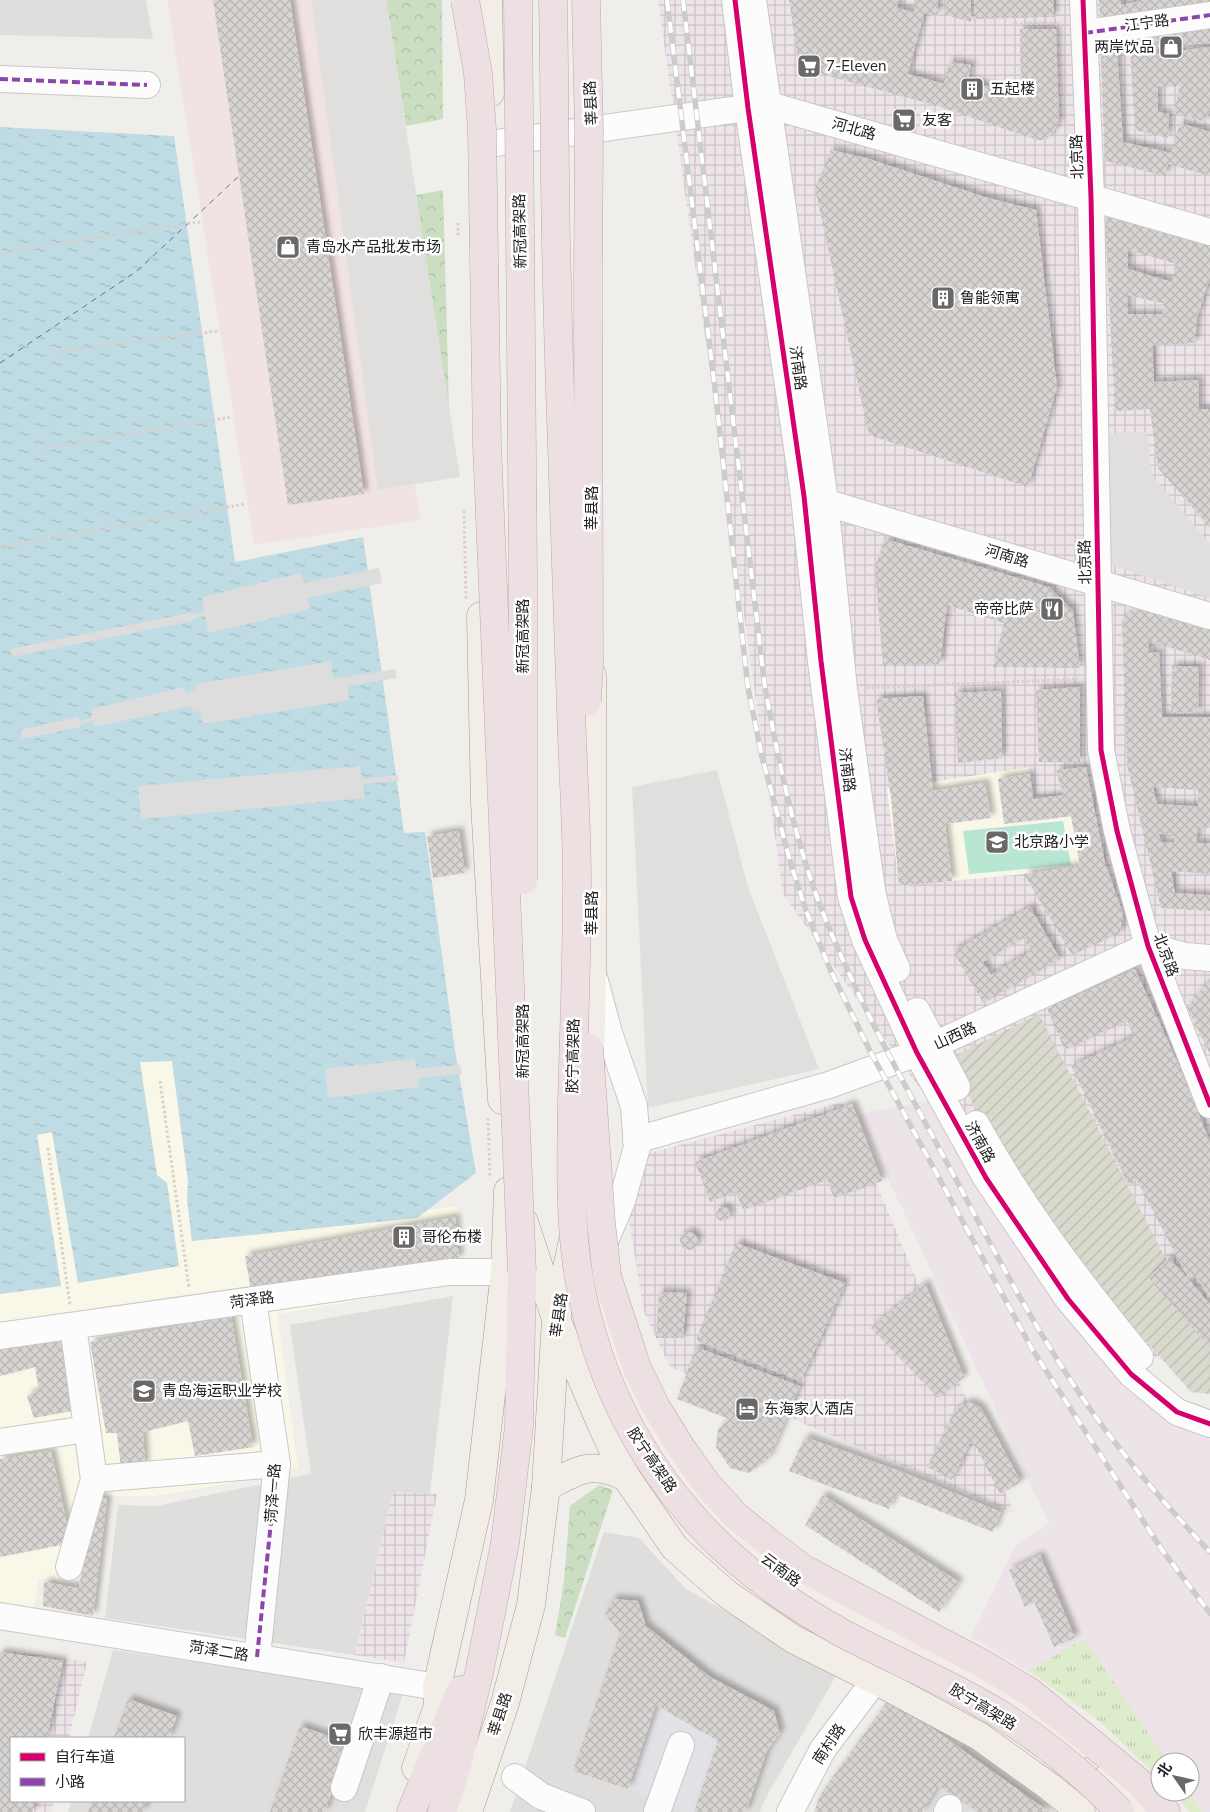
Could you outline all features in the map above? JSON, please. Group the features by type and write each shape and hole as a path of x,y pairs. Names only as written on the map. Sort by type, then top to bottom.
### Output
{"highway":[{"path":"442,1812 457,1765 499,1577 510,1506 518,1426 487,445 482,130 478,73 465,0"},
{"name":"新冠高架路","path":"514,1272 523,574 518,0"},
{"path":"552,0 557,290 577,882 601,1222 607,1276 637,1368 656,1407 682,1449 707,1484 736,1516 804,1568 983,1664 1030,1692 1139,1782 1166,1812"},
{"path":"577,882 589,662 588,280 590,130 586,0"},
{"name":"胶宁高架路","path":"577,882 571,1145 575,1251 581,1289 594,1340 611,1389 626,1422 662,1479 684,1507 735,1560 762,1582 810,1614 897,1650 1003,1717 1058,1755 1120,1812"},
{"path":"411,1812 479,1640 497,1576 510,1506"}],"main road":[{"path":"401,1812 438,1706 437,1687 479,1500 514,1272 499,1055 496,970 485,803 481,583 490,144 488,0"},
{"name":"莘县路","path":"468,1812 505,1703 531,1605 546,1486 556,1319 581,1201 588,1154 592,971 592,129 586,0"},
{"path":"508,1176 556,1319 626,1477 675,1548 727,1594 793,1640 875,1680 979,1736 1050,1787 1081,1812"},
{"name":"云南路","path":"581,1201 598,1286 614,1349 641,1417 686,1485 734,1533 787,1576 897,1650 977,1682 1025,1711 1093,1768 1138,1812"},
{"path":"546,1486 584,1468 609,1469 626,1477"}],"street":[{"name":"济南路","path":"735,0 758,106 873,896 884,940 899,974 926,1049 986,1178 1068,1299 1132,1374 1177,1412 1210,1424"},
{"name":"济南路","path":"754,0 758,106"},
{"name":"北京路","path":"1084,0 1091,197 1101,750 1118,831 1148,946 1210,1106"},
{"name":"江宁路","path":"1084,32 1210,15"},
{"path":"0,79 147,85"},
{"name":"河北路","path":"490,144 758,106 1091,197 1210,232"},
{"name":"济南路","path":"814,499 820,661 852,897 865,940 926,1049 1039,1225 1084,1287 1143,1361 1188,1398 1210,1405"},
{"name":"河南路","path":"814,499 1210,616"},
{"path":"1148,946 1186,956 1210,958"},
{"name":"山西路","path":"636,1140 829,1085 926,1049 1148,946"},
{"path":"592,971 609,1034 634,1106 637,1147 622,1201 605,1241 598,1286"},
{"name":"菏泽路","path":"0,1336 449,1272 514,1272"},
{"name":"菏泽一路","path":"253,1300 277,1464 256,1657"},
{"path":"68,1567 94,1479 73,1326"},
{"path":"0,1442 87,1429"},
{"path":"94,1479 277,1464"},
{"name":"菏泽二路","path":"0,1616 437,1687"},
{"name":"南村路","path":"790,1812 823,1749 897,1650"},
{"path":"344,1788 381,1677"},
{"path":"657,1812 680,1744"},
{"path":"515,1777 541,1796 582,1812"}],"path":[{"path":"1015,24 1053,23 1084,32"},
{"path":"0,253 200,222"},
{"path":"56,352 218,331"},
{"path":"46,448 231,417"},
{"path":"0,547 245,504"},
{"path":"844,689 1099,678"},
{"path":"160,1081 192,1308"},
{"path":"48,1148 73,1326"}],"shaded area":[{"path":"0,0 146,0 153,39 0,35"},
{"path":"167,0 333,0 421,520 254,545"},
{"path":"311,0 386,0 460,477 378,490"},
{"path":"658,0 1210,0 1210,1388 1077,1312 783,894"},
{"path":"1147,432 1152,476 1210,544 1210,598 1105,563 1102,434"},
{"name":"北京路小学","path":"1029,767 1035,821 1095,813 1105,863 1024,874 899,886 887,789"},
{"path":"717,770 748,887 819,1069 648,1108 632,787"},
{"path":"1039,1014 1210,1345 1210,1394 1191,1392 1077,1263 999,1157 950,1058"},
{"name":"青岛海运职业学校","path":"172,1061 188,1181 187,1199 192,1241 458,1206 459,1280 443,1286 277,1314 298,1467 275,1475 157,1496 89,1496 75,1582 39,1579 34,1610 0,1606 0,1294 61,1286 37,1135 52,1132 78,1283 167,1183 157,1175 139,1062"},
{"path":"932,1100 1055,1292 1210,1428 1210,1812 1193,1812 1184,1802 1200,1802 1200,1752 1150,1752 1150,1755 1044,1681 971,1637 1016,1544 1049,1524 858,1114"},
{"path":"842,1102 1014,1513 670,1367 644,1312 619,1161"},
{"path":"453,1296 430,1494 393,1492 355,1655 105,1618 118,1505 156,1506 311,1474 290,1325"},
{"path":"393,1492 437,1494 404,1663 355,1655"},
{"path":"604,1532 639,1538 686,1589 837,1674 765,1799 760,1812 510,1812"},
{"path":"0,1649 87,1662 69,1737 10,1737 10,1802 54,1802 52,1812 0,1812"},
{"path":"113,1650 362,1686 322,1812 68,1812 71,1802 185,1802 185,1737 88,1737"},
{"path":"362,1686 404,1690 365,1812 322,1812"},
{"path":"656,1705 718,1741 694,1812 680,1812 628,1789"},
{"path":"968,1737 1071,1812 917,1812"}],"green space":[{"path":"386,0 442,0 443,119 406,126"},
{"path":"443,190 449,408 416,195"},
{"path":"1063,821 1071,865 969,874 963,831"},
{"path":"599,1485 613,1490 565,1638 555,1635 564,1581 570,1506"},
{"path":"1084,1639 1161,1752 1150,1752 1150,1769 1096,1718 1030,1670"},
{"path":"1181,1802 1196,1802 1202,1812 1190,1812"}],"water":[{"path":"0,127 174,136 235,562 363,537 404,833 425,832 455,1050 476,1173 417,1218 192,1241 187,1199 188,1181 172,1061 140,1062 157,1175 167,1183 179,1266 78,1283 52,1132 37,1135 61,1286 0,1294"}],"pier":[{"path":"379,568 382,583 307,598 310,609 208,633 205,616 192,619 192,621 12,657 10,649 190,613 191,615 204,612 202,597 301,573 304,583"},
{"path":"331,661 333,679 395,669 397,678 348,686 349,700 203,724 200,711 193,712 191,706 95,727 93,721 80,724 80,727 22,739 20,730 78,717 79,721 92,718 91,709 184,687 186,693 196,691 196,684"},
{"path":"360,766 362,779 398,775 399,781 363,784 365,798 141,819 138,786"},
{"path":"415,1059 416,1069 460,1065 462,1074 418,1078 419,1087 328,1098 325,1069"}],"building":[{"name":"青岛水产品批发市场","path":"213,0 290,0 364,494 288,505"},
{"path":"789,0 899,0 897,8 914,12 916,0 938,0 938,15 917,12 924,14 908,74 944,84 949,62 971,65 968,81 1021,94 1020,29 1056,29 1059,122 1053,133 1044,140 1037,140 938,106 799,68"},
{"path":"947,0 971,0 971,22 945,15"},
{"path":"974,0 1053,0 1054,17 974,19"},
{"path":"1099,0 1121,0 1121,5 1140,1 1141,10 1141,0 1210,0 1210,9 1100,22"},
{"path":"1210,19 1210,42 1156,49 1157,54 1210,48 1210,107 1206,122 1173,113 1180,86 1158,87 1158,112 1169,114 1168,138 1135,130 1130,47 1117,49 1123,142 1171,153 1180,123 1210,132 1210,176 1168,164 1165,176 1105,161 1100,34"},
{"name":"鲁能领寓","path":"831,150 866,158 988,198 1036,210 1057,387 1028,487 869,435 815,189"},
{"path":"1113,213 1210,241 1210,277 1197,318 1195,343 1152,346 1154,382 1199,380 1199,409 1210,409 1210,528 1158,468 1150,409 1115,411 1105,220","holes":["1128,250 1177,264 1172,282 1128,269","1127,295 1165,304 1162,314 1128,314"]},
{"path":"885,539 1049,587 1073,611 1080,668 993,667 1004,623 947,605 940,664 883,666 875,567"},
{"path":"1136,606 1210,630 1210,660 1149,641 1148,653 1159,652 1162,717 1210,717 1210,828 1198,827 1196,843 1210,843 1210,874 1171,871 1175,893 1210,895 1210,911 1161,908 1127,765 1122,620","holes":["1153,787 1198,790 1198,806 1157,804","1159,834 1175,835 1174,843 1161,842"]},
{"path":"1172,666 1199,667 1198,713 1171,712"},
{"path":"1080,687 1080,762 1039,762 1036,690"},
{"path":"1001,691 1002,758 958,763 954,693"},
{"path":"923,696 933,791 985,783 991,818 945,824 952,881 899,886 891,797 876,699"},
{"path":"1086,767 1105,863 1123,914 1120,933 1072,955 1024,874 1080,866 1071,816 1004,824 998,779 1030,774 1033,799 1063,795 1056,770"},
{"path":"459,831 465,873 433,878 427,836"},
{"path":"1030,907 1060,959 983,1003 953,951","holes":["1023,938 1031,951 991,975 983,962"]},
{"path":"1135,969 1180,1068 1210,1142 1210,1296 1208,1297 1197,1276 1189,1280 1137,1181 1129,1186 1071,1066 1134,1037 1127,1021 1065,1050 1047,1009"},
{"path":"1210,980 1210,1054 1187,1007"},
{"path":"852,1104 882,1181 834,1198 827,1180 743,1210 736,1192 710,1202 695,1162"},
{"path":"723,1207 728,1209 730,1214 728,1219 723,1221 718,1219 716,1214 718,1209"},
{"name":"哥伦布楼","path":"455,1217 459,1259 251,1291 245,1256"},
{"path":"685,1232 693,1232 698,1237 696,1248 685,1250 680,1245 680,1237"},
{"path":"736,1243 845,1283 801,1381 696,1340"},
{"path":"1169,1257 1210,1304 1210,1348 1149,1278"},
{"path":"925,1283 964,1377 938,1398 871,1328"},
{"path":"659,1292 687,1293 683,1338 656,1338"},
{"path":"231,1316 253,1447 195,1456 188,1421 143,1432 145,1466 121,1468 117,1433 106,1433 90,1342"},
{"path":"59,1334 71,1411 34,1418 27,1396 39,1390 35,1367 0,1376 0,1342"},
{"name":"东海家人酒店","path":"696,1347 800,1386 769,1458 749,1473 730,1468 716,1447 718,1430 729,1419 677,1399"},
{"path":"970,1402 981,1408 1021,1482 1000,1494 972,1439 952,1480 927,1467 953,1414 961,1405"},
{"path":"805,1437 905,1473 1001,1512 993,1532 896,1494 889,1509 789,1471"},
{"path":"51,1451 71,1543 0,1557 0,1459"},
{"path":"823,1495 959,1582 939,1612 805,1525"},
{"path":"94,1496 107,1499 93,1616 43,1606 44,1582 79,1588"},
{"path":"1040,1555 1075,1638 1054,1647 1034,1602 1025,1607 1009,1570"},
{"path":"613,1599 638,1601 646,1626 710,1677 774,1711 780,1733 767,1751 746,1812 694,1812 718,1741 656,1705 628,1789 573,1771 620,1633 605,1614"},
{"path":"0,1652 63,1661 47,1737 10,1737 10,1802 35,1802 33,1812 0,1812"},
{"path":"890,1698 1049,1812 975,1812 938,1786 922,1812 814,1812 820,1795"},
{"path":"128,1699 177,1716 169,1737 114,1737"},
{"path":"300,1726 349,1743 325,1812 270,1812"},
{"path":"92,1802 147,1802 143,1812 88,1812"}],"ferry route":[{"path":"0,363 137,271 239,176"}],"railway":[{"path":"667,0 715,389 748,688 762,757 792,868 807,913 830,969 870,1051 1032,1349 1162,1550 1210,1613"},
{"path":"683,0 765,688 788,799 811,881 850,976 883,1043 989,1242 1047,1344 1113,1440 1160,1497 1210,1552"}],"marked path":[{"path":"1085,33 1210,15"},
{"path":"0,79 147,85"},
{"path":"257,1657 277,1464"}],"cycle path":[{"path":"735,0 748,108 804,496 821,661 851,897 865,940 917,1053 986,1178 1068,1299 1131,1374 1177,1412 1210,1424"},
{"path":"1083,0 1091,197 1101,750 1117,831 1148,946 1210,1105"}],"place":[{"name":"两岸饮品","path":"1171,47"},
{"name":"7-Eleven","path":"809,66"},
{"name":"五起楼","path":"972,89"},
{"name":"友客","path":"904,120"},
{"name":"青岛水产品批发市场","path":"288,247"},
{"name":"鲁能领寓","path":"943,298"},
{"name":"帝帝比萨","path":"1052,609"},
{"name":"北京路小学","path":"997,842"},
{"name":"哥伦布楼","path":"404,1237"},
{"name":"青岛海运职业学校","path":"144,1391"},
{"name":"东海家人酒店","path":"747,1409"},
{"name":"欣丰源超市","path":"340,1734"}]}
